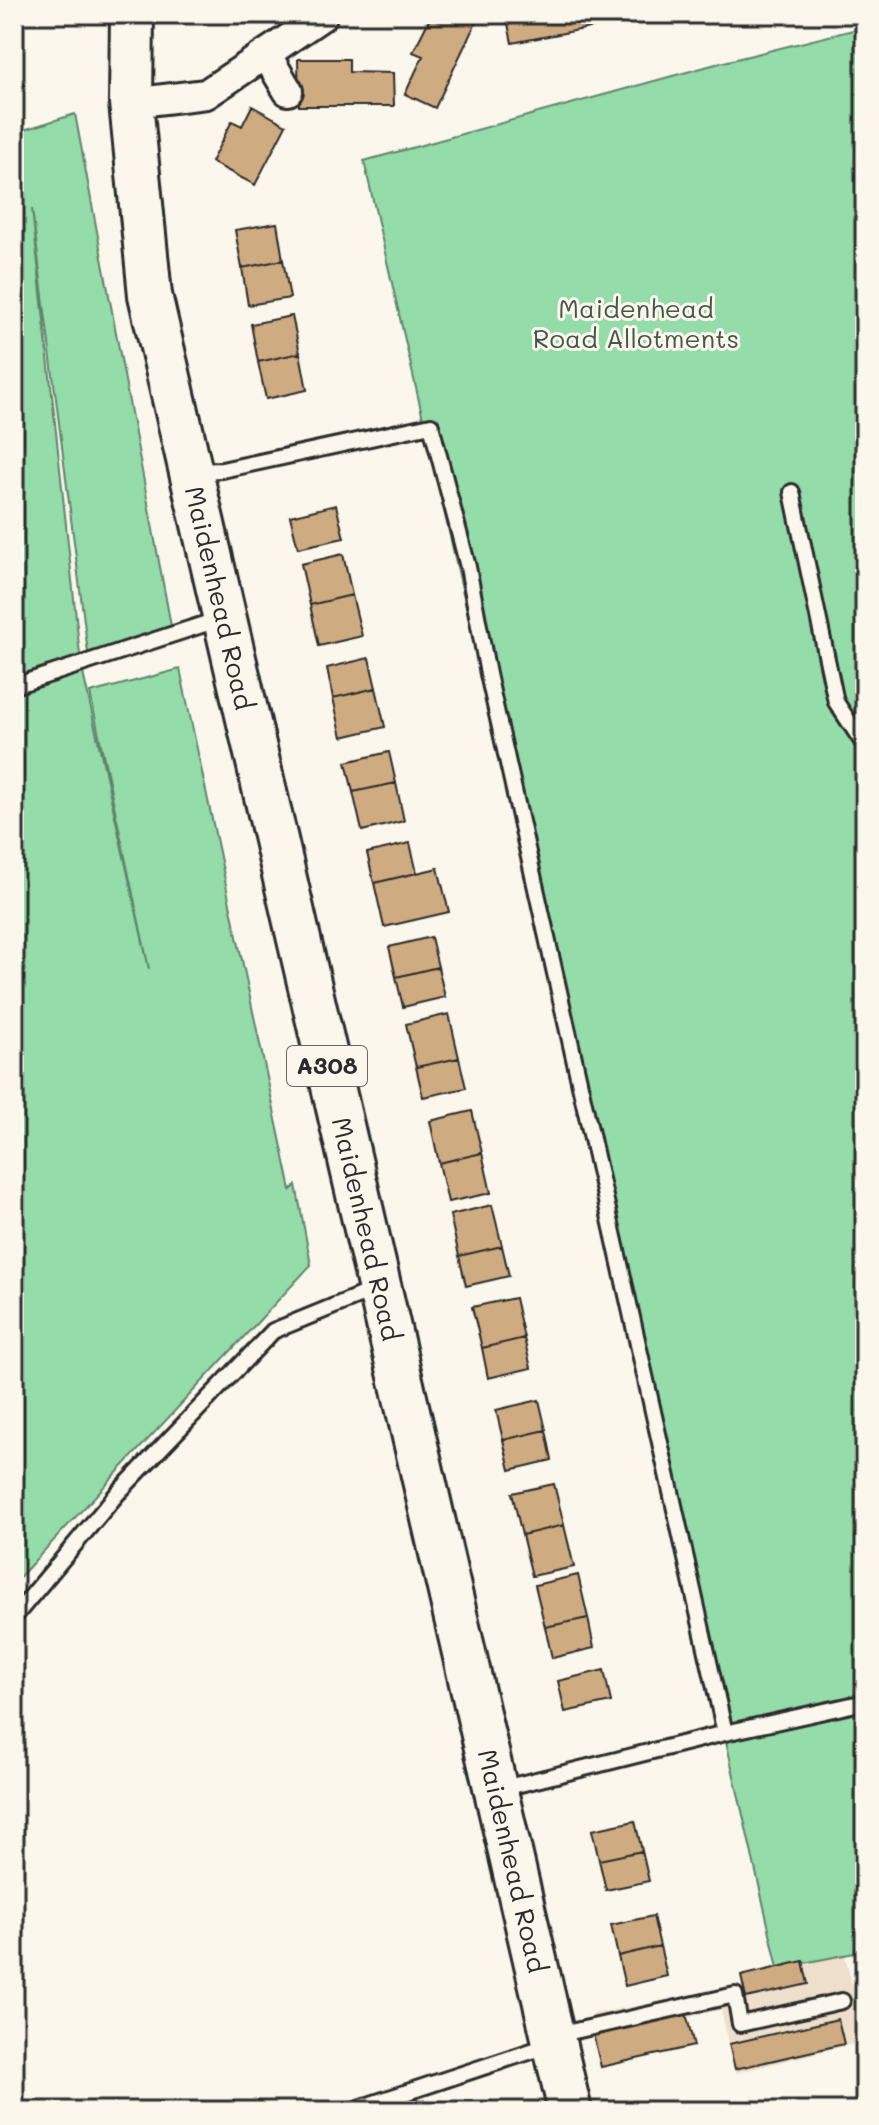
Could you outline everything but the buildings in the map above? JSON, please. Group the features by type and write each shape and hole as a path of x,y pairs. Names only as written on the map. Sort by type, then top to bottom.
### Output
{"main road":[{"name":"Maidenhead Road","path":"132,14 131,103 150,295 570,2111"}],"street":[{"path":"131,103 206,94 322,16"},
{"path":"266,54 288,91"}],"lane":[{"path":"189,471 222,470 431,425 468,567 488,674 725,1733"},
{"path":"792,492 836,702 865,746"},
{"path":"14,686 223,618"},
{"path":"14,1617 117,1494 273,1331 380,1288"},
{"path":"495,1790 865,1702"},
{"path":"350,2111 553,2040 735,1995 740,2024 842,2001"}],"shaded area":[{"path":"845,1955 865,2041 736,2073 721,2010 599,2036 592,2014 778,1980 778,1968"}],"green space":[{"name":"Maidenhead Road Allotments","path":"865,27 865,1951 778,1968 364,161 716,64"},
{"path":"75,114 172,631 89,661 32,209 81,664 149,969 90,693 180,669 291,1190 296,1185 311,1265 14,1583 14,133"}]}
